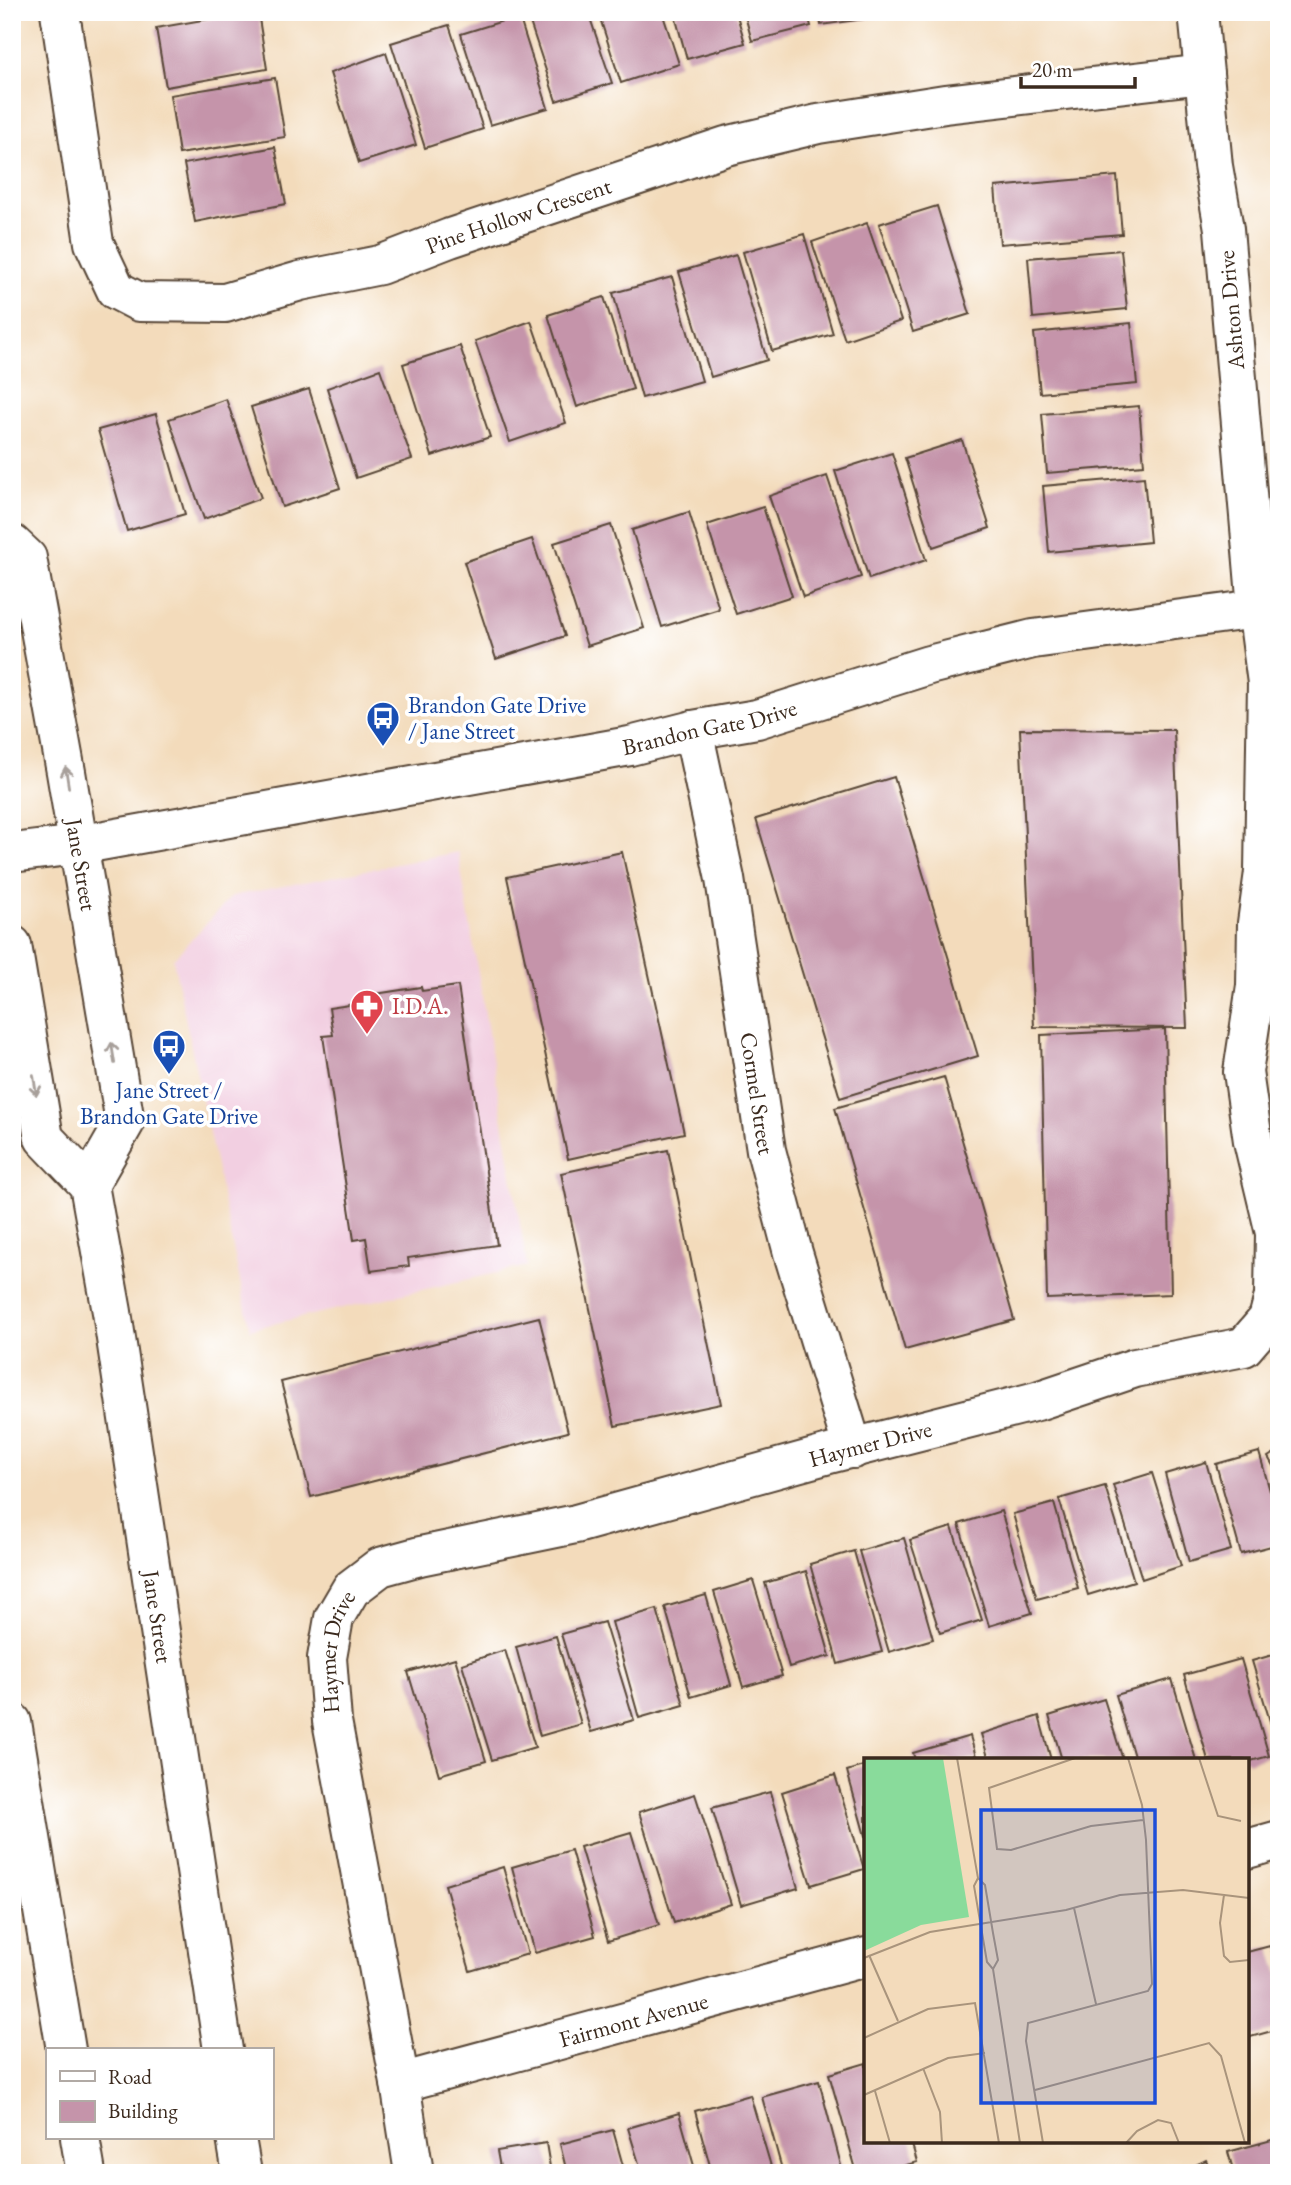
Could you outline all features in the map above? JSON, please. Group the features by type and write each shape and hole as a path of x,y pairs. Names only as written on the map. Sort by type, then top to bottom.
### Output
{"street":[{"name":"Pine Hollow Crescent","path":"60,12 94,243 116,290 139,302 225,303 300,281 380,265 463,234 726,146 818,124 945,104 1203,74"},
{"name":"Ashton Drive","path":"1198,12 1213,166 1224,229 1268,607"},
{"name":"Jane Street","path":"12,544 27,558 125,1122 89,1185 112,1312 223,2048"},
{"name":"Brandon Gate Drive","path":"12,853 78,845 630,746 693,730 757,719 929,665 1033,639 1268,607"},
{"name":"Haymer Drive","path":"414,2173 400,2083 332,1721 327,1658 334,1618 351,1589 380,1567 420,1556 576,1524 1037,1401 1135,1368 1244,1347 1268,1319 1273,1296 1275,1233 1253,1141 1243,1072 1256,986 1257,923 1264,872 1268,607"},
{"name":"Cormel Street","path":"693,730 725,879 766,1150 793,1253 852,1449"},
{"path":"12,945 44,1138 89,1185"},
{"path":"12,1722 19,1814 66,2048"},
{"path":"1249,1848 1279,1840"},
{"name":"Fairmont Avenue","path":"400,2083 864,1958"},
{"path":"80,2140 86,2173"},
{"path":"236,2140 242,2173"}],"shaded area":[{"path":"458,852 527,1266 250,1329 173,959 232,896"}],"building":[{"path":"156,12 188,12 188,14 157,19"},
{"path":"258,12 267,69 166,87 156,28"},
{"path":"588,12 612,83 556,101 527,13"},
{"path":"598,12 662,12 679,64 621,83"},
{"path":"674,12 736,12 745,43 687,59"},
{"path":"744,12 807,12 811,26 752,41"},
{"path":"819,12 879,12 880,17 821,25"},
{"path":"519,16 548,108 490,125 461,34"},
{"path":"449,25 483,129 425,148 391,43"},
{"path":"386,53 416,145 359,163 330,73"},
{"path":"275,78 285,137 179,154 170,95"},
{"path":"275,147 286,204 195,222 184,164"},
{"path":"1117,176 1122,234 1000,244 995,187"},
{"path":"937,206 970,314 913,332 879,224"},
{"path":"867,223 901,321 845,340 812,242"},
{"path":"804,234 833,334 772,351 743,252"},
{"path":"1121,250 1127,309 1033,318 1028,258"},
{"path":"736,255 767,360 711,377 679,272"},
{"path":"672,277 702,381 642,398 613,293"},
{"path":"604,297 633,389 577,407 548,315"},
{"path":"531,321 566,423 510,442 475,341"},
{"path":"1131,323 1137,384 1040,393 1034,333"},
{"path":"460,346 490,437 432,456 403,364"},
{"path":"380,369 412,459 356,478 327,388"},
{"path":"309,389 340,488 282,507 251,407"},
{"path":"226,399 261,498 204,519 169,419"},
{"path":"1139,406 1144,465 1047,473 1042,414"},
{"path":"156,414 185,514 127,531 98,430"},
{"path":"962,440 990,528 933,547 905,458"},
{"path":"892,453 926,560 869,579 835,471"},
{"path":"827,476 861,577 803,597 769,496"},
{"path":"1144,477 1150,542 1049,552 1043,486"},
{"path":"763,507 792,596 736,614 707,525"},
{"path":"689,512 719,609 662,627 632,530"},
{"path":"611,525 644,628 587,646 554,543"},
{"path":"532,539 565,636 496,659 464,562"},
{"path":"1020,729 1174,730 1187,1028 1034,1027"},
{"path":"894,777 978,1056 840,1098 756,819"},
{"path":"622,852 684,1133 568,1159 507,877"},
{"path":"458,986 497,1245 408,1258 409,1266 371,1271 366,1238 354,1240 323,1036 333,1035 329,1008 363,1003 362,996 421,987 422,991"},
{"path":"1165,1029 1171,1294 1047,1299 1041,1035"},
{"path":"944,1077 1014,1320 905,1350 835,1108"},
{"path":"668,1150 721,1404 615,1426 561,1173"},
{"path":"539,1317 568,1432 311,1497 281,1382"},
{"path":"1279,1450 1279,1476 1268,1457"},
{"path":"1259,1452 1279,1523 1279,1544 1241,1554 1216,1464"},
{"path":"1206,1462 1231,1550 1189,1562 1165,1474"},
{"path":"1152,1473 1181,1566 1142,1579 1113,1485"},
{"path":"1105,1486 1134,1581 1088,1595 1059,1499"},
{"path":"1054,1503 1078,1588 1037,1599 1013,1514"},
{"path":"1001,1511 1032,1613 989,1626 959,1524"},
{"path":"952,1527 982,1620 940,1633 910,1540"},
{"path":"904,1538 933,1639 889,1652 859,1551"},
{"path":"854,1551 882,1652 838,1664 810,1564"},
{"path":"806,1571 830,1656 789,1667 765,1583"},
{"path":"753,1580 782,1676 743,1687 714,1592"},
{"path":"706,1595 731,1685 691,1697 665,1607"},
{"path":"657,1609 684,1705 639,1718 612,1622"},
{"path":"604,1622 634,1720 591,1732 561,1634"},
{"path":"556,1636 581,1724 540,1736 516,1647"},
{"path":"505,1650 535,1747 492,1760 462,1664"},
{"path":"1279,1653 1279,1748 1278,1748 1252,1661"},
{"path":"455,1658 486,1761 439,1775 408,1672"},
{"path":"1241,1659 1269,1756 1249,1761 1249,1758 1207,1758 1184,1675"},
{"path":"1172,1679 1195,1758 1134,1758 1116,1695"},
{"path":"1104,1699 1122,1758 1061,1758 1049,1716"},
{"path":"1039,1716 1050,1758 988,1758 981,1734"},
{"path":"970,1736 976,1758 914,1758 913,1753"},
{"path":"864,1766 864,1832 847,1771"},
{"path":"835,1775 864,1869 811,1885 782,1792"},
{"path":"770,1792 798,1888 741,1905 712,1808"},
{"path":"695,1794 731,1904 674,1923 639,1812"},
{"path":"631,1832 659,1925 608,1941 580,1847"},
{"path":"571,1850 595,1936 535,1953 512,1867"},
{"path":"503,1867 528,1954 470,1971 445,1885"},
{"path":"1270,1946 1279,1974 1279,2029 1249,2037 1249,1951"},
{"path":"864,2064 864,2143 912,2143 917,2162 879,2173 857,2173 829,2074"},
{"path":"819,2081 843,2173 783,2173 762,2097"},
{"path":"750,2095 773,2173 712,2173 695,2111"},
{"path":"679,2113 696,2173 642,2173 628,2128"},
{"path":"613,2130 625,2173 567,2173 560,2144"},
{"path":"1279,2138 1279,2173 1234,2173 1228,2152"},
{"path":"546,2143 551,2173 501,2173 497,2151"},
{"path":"1206,2160 1212,2173 1179,2173"}],"place":[{"name":"Brandon Gate Drive / Jane Street","path":"383,748"},
{"name":"I.D.A.","path":"367,1036"},
{"name":"Jane Street / Brandon Gate Drive","path":"169,1076"}]}
